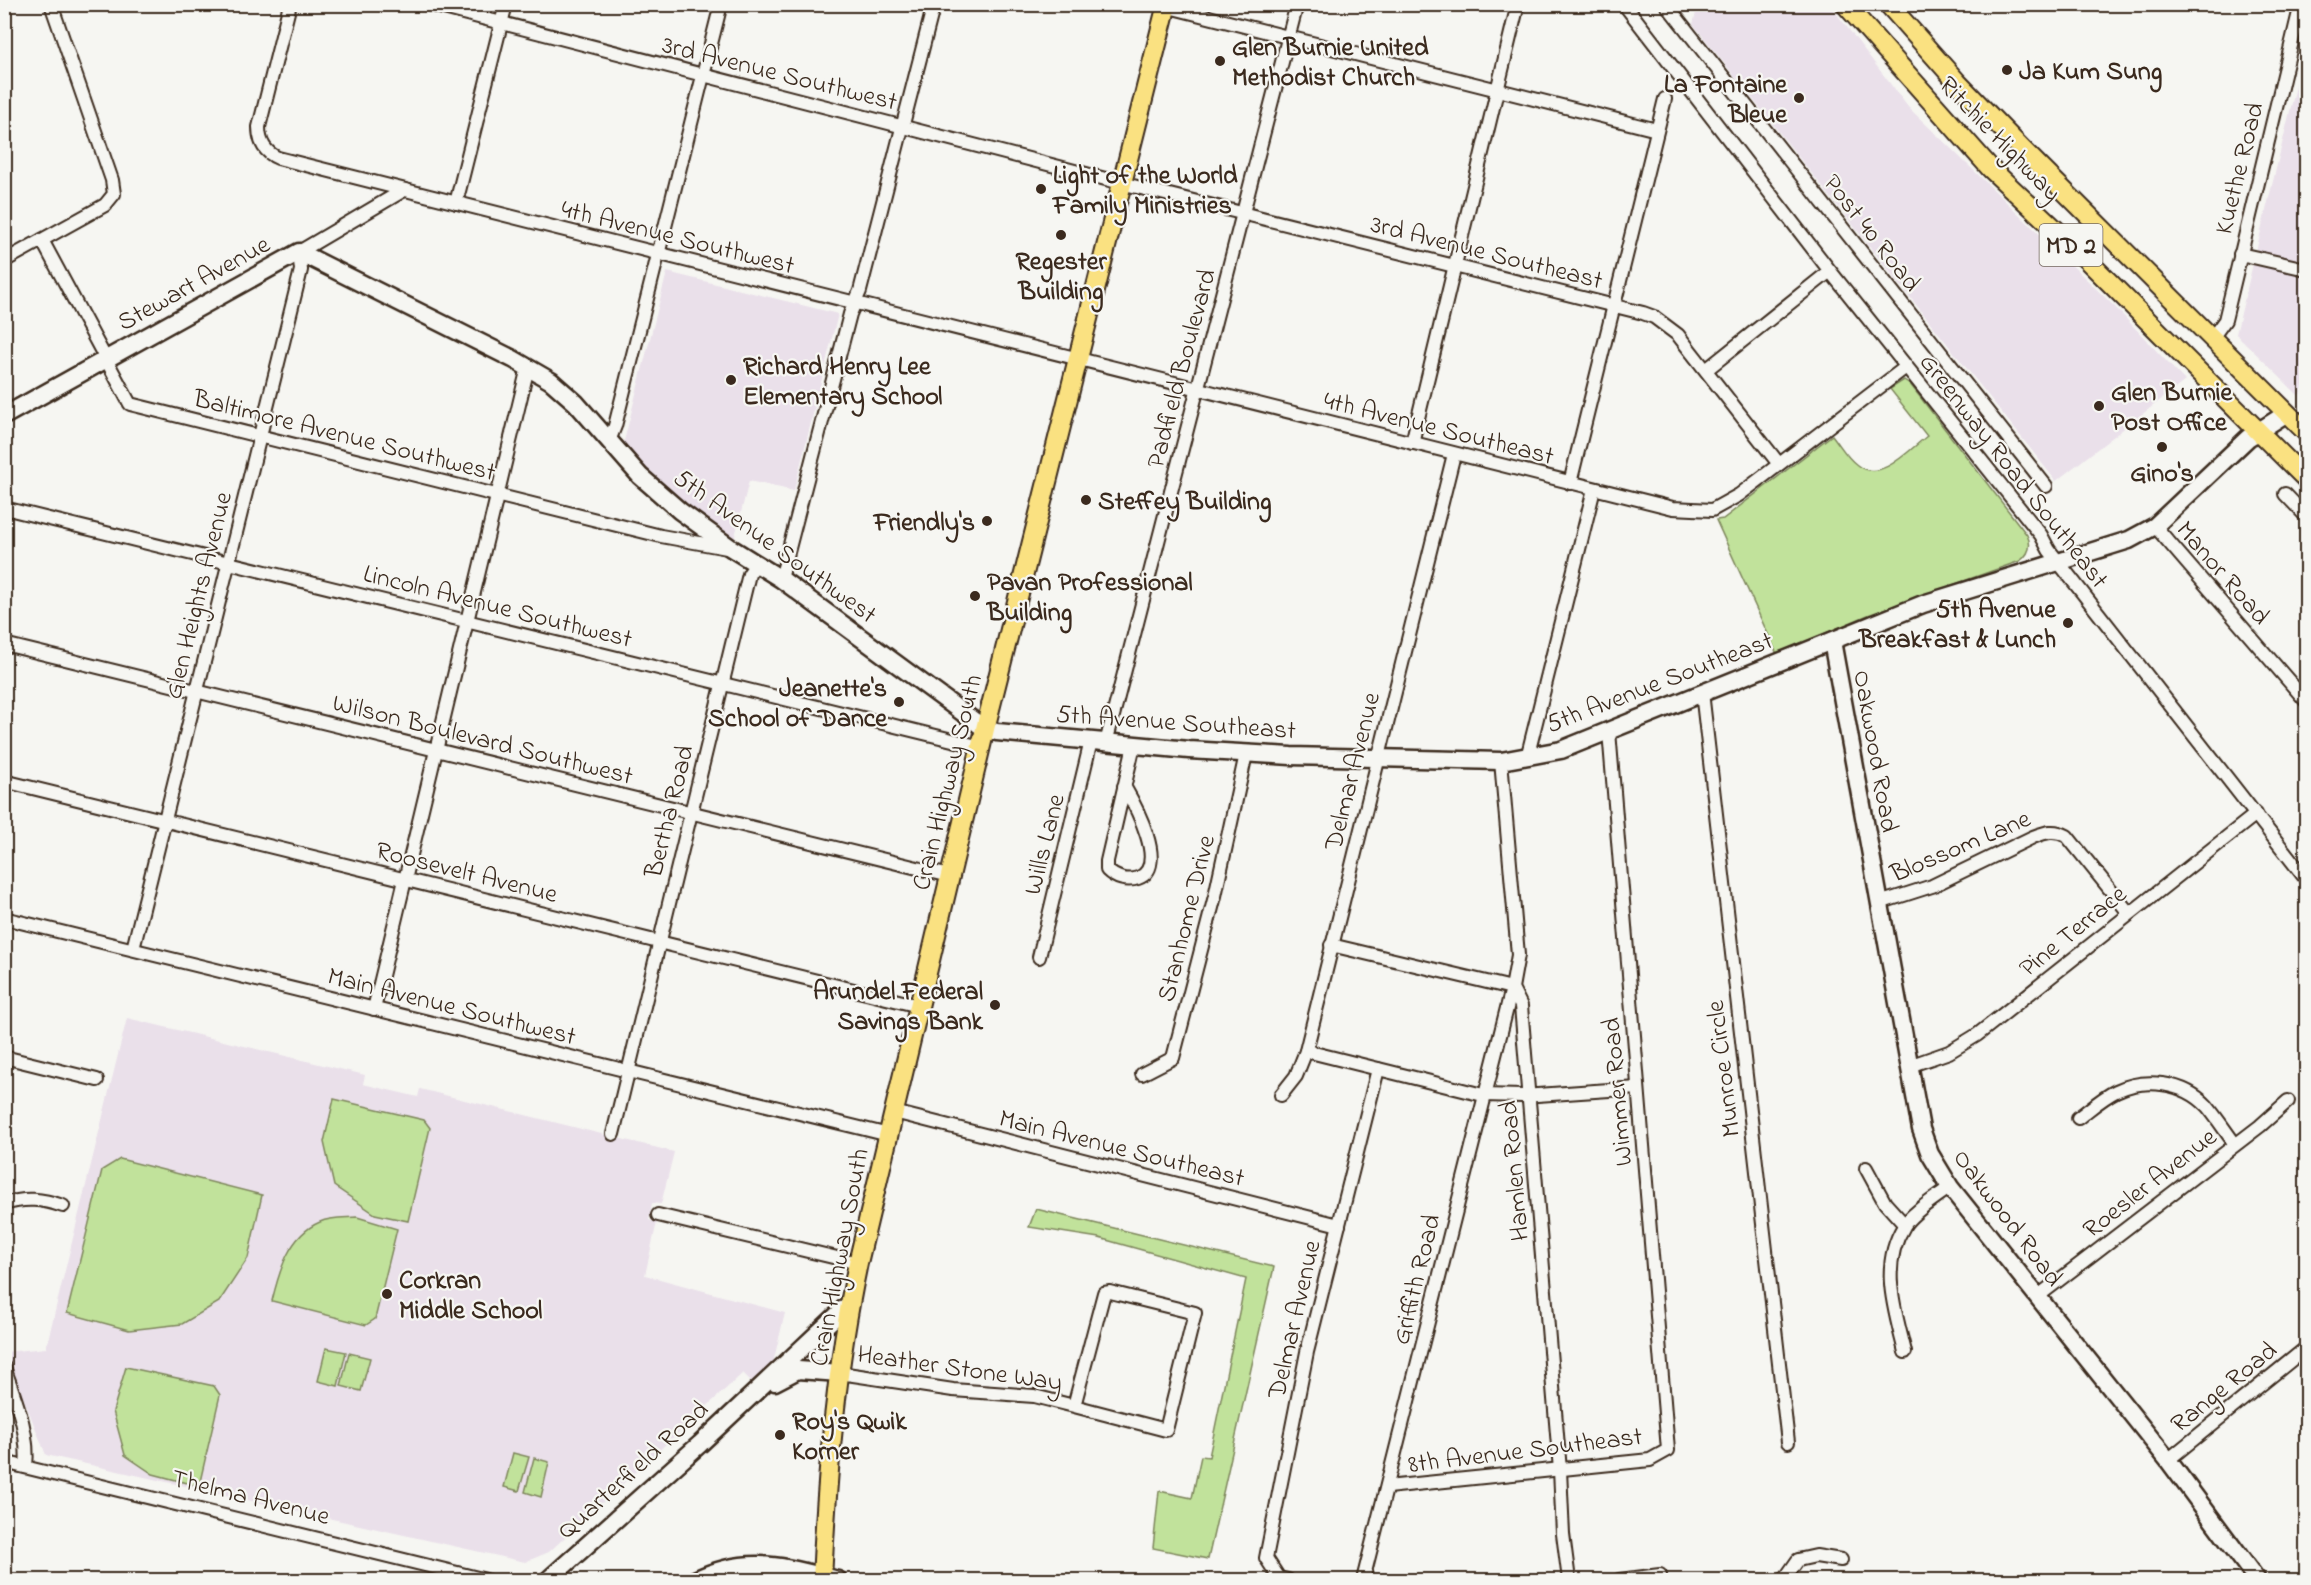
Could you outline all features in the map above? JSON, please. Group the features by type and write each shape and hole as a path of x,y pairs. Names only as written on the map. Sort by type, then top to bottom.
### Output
{"main road":[{"name":"Ritchie Highway","path":"1845,4 1991,169 2307,479"},
{"name":"Crain Highway South","path":"828,1579 829,1455 850,1303 858,1263 983,738 1164,5"},
{"name":"Ritchie Highway","path":"1896,9 2005,131 2307,432"}],"street":[{"path":"4,261 105,205 114,194 114,188 51,4"},
{"name":"4th Avenue Southwest","path":"290,4 259,127 260,138 269,153 404,190 1077,360"},
{"name":"3rd Avenue Southwest","path":"428,4 1121,183"},
{"path":"456,203 506,4"},
{"path":"609,441 615,426 721,4"},
{"path":"781,579 860,291 934,4"},
{"name":"Padfield Boulevard","path":"1098,742 1198,390 1297,4"},
{"path":"1412,443 1518,4"},
{"name":"Greenway Road Southeast","path":"1624,4 1687,89 2041,535 2060,563 2307,879"},
{"name":"Post 40 Road","path":"1666,4 2046,486"},
{"name":"Kuethe Road","path":"2212,338 2225,320 2301,4"},
{"path":"1164,5 1497,92 1657,130"},
{"path":"1570,483 1665,99"},
{"name":"3rd Avenue Southeast","path":"1121,183 1649,315 1668,326 1706,370 1779,464"},
{"name":"Stewart Avenue","path":"4,416 299,252 404,190"},
{"name":"Baltimore Avenue Southwest","path":"42,240 130,404 498,494 662,537 731,548"},
{"name":"5th Avenue Southwest","path":"299,252 528,367 568,395 654,489 731,548 781,579 983,738"},
{"name":"Glen Heights Avenue","path":"133,950 301,270 299,252"},
{"path":"2240,254 2307,269"},
{"path":"1706,370 1830,271"},
{"name":"4th Avenue Southeast","path":"1077,360 1673,508 1706,511 1719,507 1739,495 1906,367"},
{"path":"374,1009 528,367"},
{"name":"5th Avenue Southeast","path":"983,738 1098,742 1246,754 1501,761 1561,750 1938,598 2118,545 2155,526 2258,431 2287,413"},
{"name":"Delmar Avenue","path":"1281,1095 1296,1076 1306,1051 1454,454"},
{"path":"1527,758 1594,489"},
{"path":"2285,494 2307,516"},
{"name":"Lincoln Avenue Southwest","path":"4,508 469,620 722,684 983,738"},
{"name":"Manor Road","path":"2155,526 2307,701"},
{"name":"Bertha Road","path":"613,1134 749,574 756,564"},
{"name":"Oakwood Road","path":"1832,641 1921,1129 1930,1154 1950,1186 2168,1460 2257,1581"},
{"name":"Wilson Boulevard Southwest","path":"4,644 950,876"},
{"name":"Munroe Circle","path":"1702,692 1788,1442"},
{"name":"Wimmer Road","path":"1609,731 1668,1450"},
{"name":"Wills Lane","path":"1039,957 1098,742"},
{"path":"1124,786 1142,820 1149,850 1150,869 1147,874 1134,879 1115,877 1107,870 1124,786 1134,745"},
{"name":"Stanhome Drive","path":"1142,1074 1173,1058 1215,896 1246,754"},
{"name":"Hamlen Road","path":"1501,761 1518,955 1512,988 1521,1006 1560,1470 1563,1534 1569,1581"},
{"name":"Roosevelt Avenue","path":"4,781 919,1006"},
{"name":"Pine Terrace","path":"1909,1066 1949,1052 1977,1035 2256,814"},
{"name":"Blossom Lane","path":"1879,903 1932,886 2047,831 2058,831 2067,836 2129,913"},
{"name":"Main Avenue Southwest","path":"4,918 889,1135"},
{"path":"1331,945 1512,988"},
{"name":"Griffith Road","path":"1363,1581 1483,1095 1512,988"},
{"path":"1306,1051 1483,1095 1529,1096 1638,1088"},
{"path":"4,1057 97,1080"},
{"name":"Delmar Avenue","path":"1284,1580 1266,1558 1307,1352 1378,1069"},
{"path":"2078,1118 2115,1092 2134,1085 2159,1083 2183,1089 2206,1105 2235,1144"},
{"name":"Roesler Avenue","path":"2037,1297 2288,1101"},
{"name":"Main Avenue Southeast","path":"894,1112 1339,1225"},
{"path":"1866,1168 1885,1203 1904,1224"},
{"path":"1905,1352 1889,1285 1891,1254 1904,1224 1950,1186"},
{"path":"4,1204 24,1198 63,1206"},
{"path":"658,1215 858,1263"},
{"name":"Heather Stone Way","path":"840,1373 952,1390 1034,1396 1166,1430 1195,1313 1110,1292 1104,1293 1074,1406"},
{"name":"Quarterfield Road","path":"548,1581 850,1303"},
{"name":"Range Road","path":"2168,1460 2307,1348"},
{"path":"4,1367 23,1428 27,1450 26,1467"},
{"name":"Quarterfield Road","path":"750,1396 798,1370 840,1373"},
{"name":"8th Avenue Southeast","path":"1386,1487 1650,1460 1668,1450"},
{"name":"Thelma Avenue","path":"4,1462 486,1581"},
{"path":"1784,1581 1798,1560 1816,1556 1841,1560"},
{"path":"695,1581 730,1567 754,1563 788,1567 828,1579"},
{"path":"1619,1581 1660,1575"}],"shaded area":[{"path":"1698,5 1830,5 1908,107 2115,307 2185,381 2056,481 1693,24"},
{"path":"2306,45 2306,380 2299,396 2236,334"},
{"name":"Richard Henry Lee Elementary School","path":"667,272 838,314 794,491 749,481 734,540 668,493 623,445"},
{"name":"Corkran Middle School","path":"127,1018 365,1075 363,1084 418,1097 420,1089 674,1152 661,1204 652,1203 649,1220 657,1222 645,1275 785,1313 773,1363 752,1382 743,1373 549,1552 525,1562 46,1455 5,1352 46,1348"}],"green space":[{"path":"1904,380 1910,384 2027,535 2029,546 2026,555 2020,561 1868,615 1777,654 1716,520 1723,519 1832,435 1850,459 1866,470 1885,468 1903,456 1927,436 1890,389"},
{"path":"334,1099 424,1120 430,1128 408,1221 375,1214 334,1186 324,1142"},
{"path":"120,1159 262,1195 248,1258 219,1302 182,1324 129,1330 67,1313 102,1170"},
{"path":"1036,1209 1274,1267 1208,1559 1153,1548 1159,1491 1192,1498 1201,1456 1209,1457 1246,1279 1099,1238 1029,1227"},
{"path":"357,1217 397,1229 375,1319 366,1325 272,1301 282,1267 300,1236 324,1220"},
{"path":"326,1348 346,1352 338,1386 318,1381"},
{"path":"349,1353 370,1358 361,1391 341,1386"},
{"path":"126,1367 214,1386 220,1395 199,1486 153,1474 125,1455 113,1411"},
{"path":"513,1453 529,1457 519,1491 504,1487"},
{"path":"534,1458 549,1462 541,1497 525,1492"}],"place":[{"name":"Glen Burnie United Methodist Church","path":"1220,61"},
{"name":"Ja Kum Sung","path":"2007,70"},
{"name":"La Fontaine Bleue","path":"1799,98"},
{"name":"Light of the World Family Ministries","path":"1041,189"},
{"name":"Regester Building","path":"1061,235"},
{"name":"Richard Henry Lee Elementary School","path":"731,380"},
{"name":"Glen Burnie Post Office","path":"2099,406"},
{"name":"Gino's","path":"2162,447"},
{"name":"Steffey Building","path":"1086,500"},
{"name":"Friendly's","path":"987,521"},
{"name":"Pavan Professional Building","path":"975,596"},
{"name":"5th Avenue Breakfast & Lunch","path":"2068,623"},
{"name":"Jeanette's School of Dance","path":"899,702"},
{"name":"Arundel Federal Savings Bank","path":"995,1005"},
{"name":"Corkran Middle School","path":"387,1294"},
{"name":"Roy's Qwik Korner","path":"780,1435"}]}
